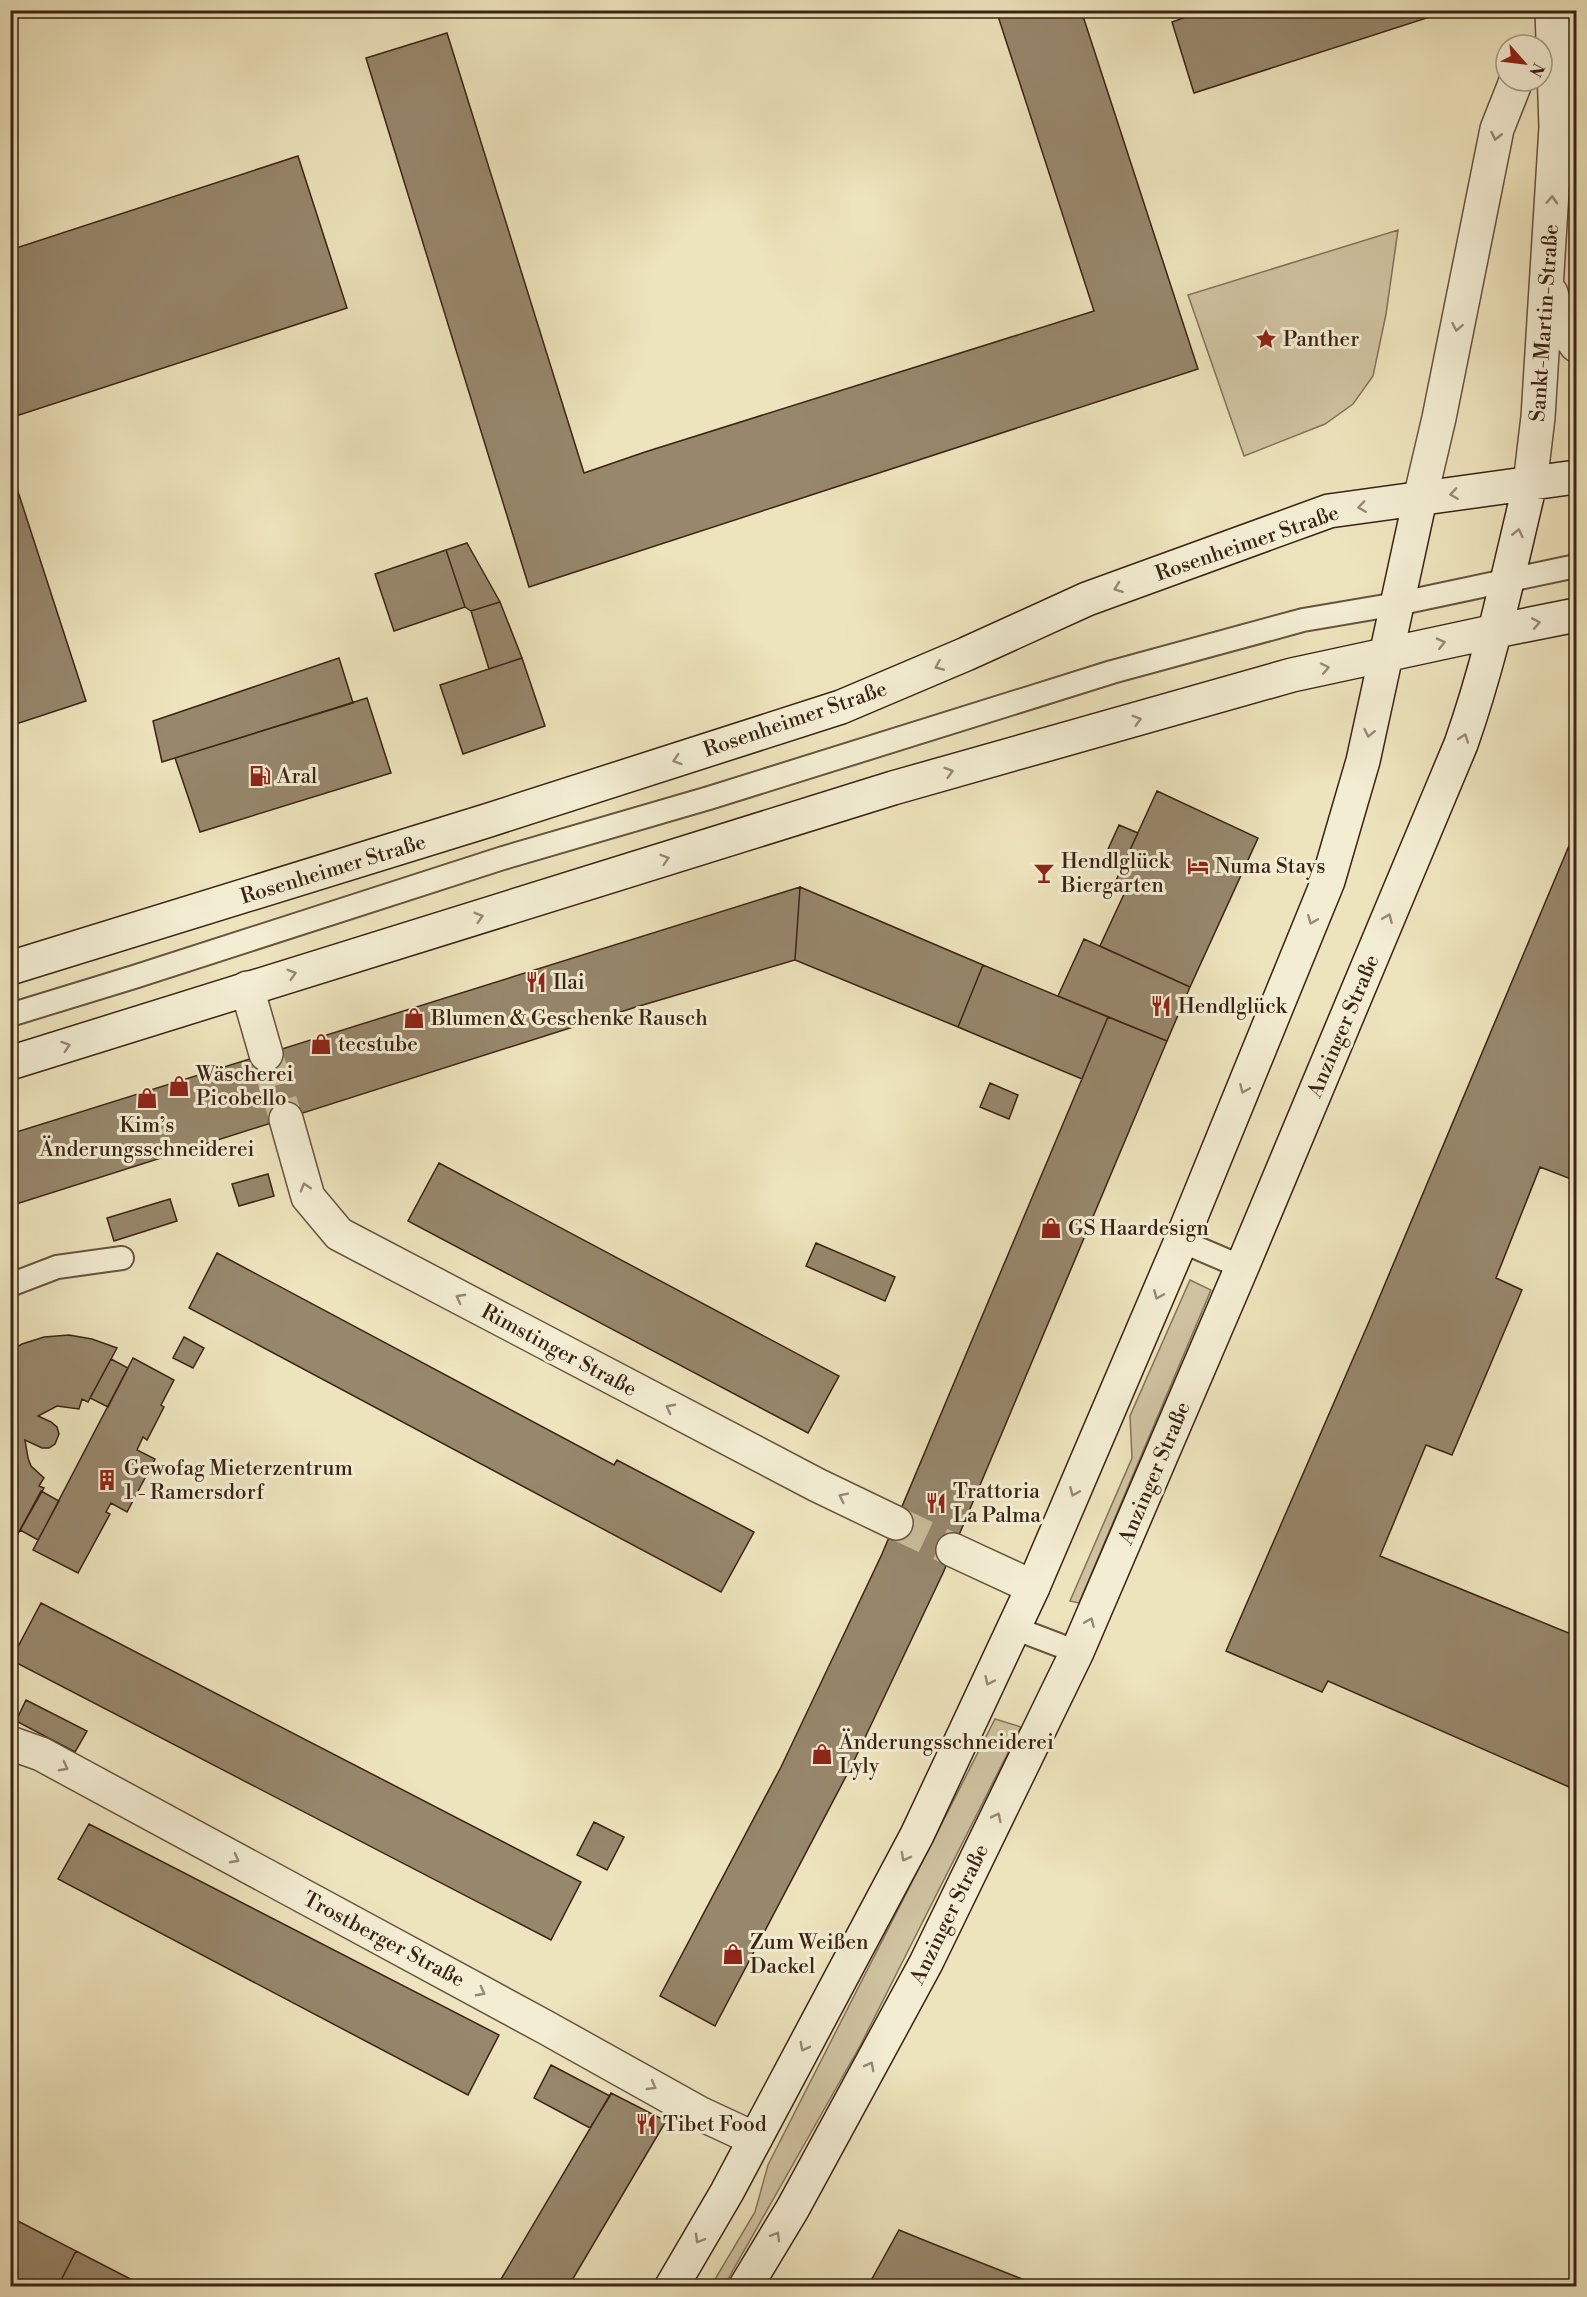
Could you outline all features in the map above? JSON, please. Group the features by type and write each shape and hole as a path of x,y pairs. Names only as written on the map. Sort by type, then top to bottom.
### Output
{"main road":[{"path":"1534,33 1543,10"},
{"name":"Sankt-Martin-Straße","path":"1496,631 1530,484 1538,417 1556,127 1552,10"},
{"path":"672,2286 727,2192 917,1835 1014,1628 1181,1241 1328,881 1363,760 1439,418 1497,129 1511,93"},
{"path":"1547,279 1559,322 1576,345"},
{"name":"Rosenheimer Straße","path":"10,968 486,821 841,707 1087,599 1329,511 1576,477"},
{"path":"10,1063 893,788 1292,675 1576,615"},
{"name":"Anzinger Straße","path":"746,2286 793,2208 926,1963 1077,1652 1242,1267 1461,744 1496,631"},
{"path":"247,988 266,1054"},
{"name":"Rimstinger Straße","path":"286,1119 308,1197 339,1234 818,1485 896,1523"},
{"path":"953,1550 1033,1587"},
{"name":"Trostberger Straße","path":"10,1743 41,1754 556,2032 699,2113 755,2139"}],"lane":[{"name":"Rosenheimer Straße","path":"10,1015 503,858 709,798 1112,672 1303,620 1397,604 1576,566"},
{"path":"1181,1241 1242,1267"},
{"path":"10,1285 57,1267 122,1258"},
{"path":"1014,1628 1077,1652"}],"shaded area":[{"path":"1398,230 1386,314 1373,376 1353,404 1325,424 1244,456 1188,295"},
{"path":"1190,1280 1211,1290 1079,1603 1070,1601 1132,1458 1130,1416"},
{"path":"995,1719 1021,1727 860,2046 724,2286 711,2286 755,2212 768,2165"}],"building":[{"path":"996,10 1081,10 1198,369 529,587 366,58 447,33 584,473 1094,311"},
{"path":"1206,10 1437,10 1436,15 1194,93 1172,22"},
{"path":"298,156 347,308 10,418 10,250"},
{"path":"10,467 86,701 10,726"},
{"path":"467,543 500,602 471,611 465,607 446,550"},
{"path":"446,550 465,607 394,631 375,574"},
{"path":"500,602 522,658 489,669 471,611"},
{"path":"339,658 353,703 162,762 153,721"},
{"path":"522,658 545,726 463,754 440,685"},
{"path":"367,698 391,773 200,832 175,758"},
{"path":"1157,791 1258,838 1190,987 1100,946 1125,892 1113,887"},
{"path":"1119,825 1138,833 1123,865 1105,856"},
{"path":"1576,829 1576,1181 1540,1167 1496,1278 1522,1290 1452,1455 1426,1445 1380,1556 1576,1636 1576,1790 1328,1681 1322,1692 1226,1651 1369,1322"},
{"path":"800,887 795,960 636,1007 10,1206 10,1134"},
{"path":"800,887 983,965 958,1027 795,960"},
{"path":"1084,939 1190,987 1167,1041 1058,996"},
{"path":"983,965 1108,1017 1082,1079 958,1027"},
{"path":"1108,1017 1167,1041 943,1573 852,1765 715,2026 660,1996 781,1767 882,1554"},
{"path":"990,1083 1018,1095 1009,1119 980,1107"},
{"path":"439,1163 839,1376 808,1433 408,1221"},
{"path":"268,1174 274,1196 239,1206 232,1184"},
{"path":"170,1199 177,1221 114,1241 107,1218"},
{"path":"816,1243 895,1277 885,1301 806,1266"},
{"path":"217,1253 614,1465 617,1460 754,1532 721,1592 189,1308"},
{"path":"69,1335 92,1339 117,1348 88,1402 82,1399 79,1409 57,1406 38,1416 57,1427 59,1434 55,1444 49,1448 42,1448 25,1440 31,1466 44,1478 39,1486 44,1488 14,1541 10,1539 10,1351 22,1344 44,1337"},
{"path":"184,1337 204,1348 193,1368 173,1358"},
{"name":"Gewofag Mieterzentrum 1 - Ramersdorf","path":"133,1358 174,1380 161,1405 164,1407 147,1440 143,1437 137,1450 155,1459 127,1512 111,1503 106,1512 110,1514 78,1573 33,1550"},
{"path":"111,1359 128,1368 108,1407 90,1398"},
{"path":"41,1491 59,1501 38,1540 20,1530"},
{"path":"41,1603 581,1882 551,1940 11,1660"},
{"path":"26,1700 87,1731 75,1752 16,1721"},
{"path":"594,1822 624,1837 607,1870 577,1855"},
{"path":"89,1824 499,2035 468,2095 58,1879"},
{"path":"551,2065 610,2096 590,2128 534,2098"},
{"path":"611,2093 666,2121 568,2286 497,2286"},
{"path":"14,2219 76,2251 58,2286 10,2286 10,2227"},
{"path":"899,2230 931,2243 1040,2286 868,2286"},
{"path":"76,2251 144,2286 58,2286"}],"tunnel":[{"path":"266,1054 286,1119"},
{"path":"896,1523 953,1550"}],"place":[{"name":"Panther","path":"1266,339"},
{"name":"Aral","path":"260,776"},
{"name":"Numa Stays","path":"1198,866"},
{"name":"Hendlglück Biergarten","path":"1044,873"},
{"name":"Ilai","path":"536,982"},
{"name":"Hendlglück","path":"1161,1006"},
{"name":"Blumen & Geschenke Rausch","path":"414,1018"},
{"name":"tecstube","path":"321,1044"},
{"name":"Wäscherei Picobello","path":"179,1086"},
{"name":"Kim’s Änderungsschneiderei","path":"147,1098"},
{"name":"GS Haardesign","path":"1051,1228"},
{"name":"Gewofag Mieterzentrum 1 - Ramersdorf","path":"107,1480"},
{"name":"Trattoria La Palma","path":"936,1503"},
{"name":"Änderungsschneiderei Lyly","path":"822,1754"},
{"name":"Zum Weißen Dackel","path":"733,1954"},
{"name":"Tibet Food","path":"646,2124"}]}
